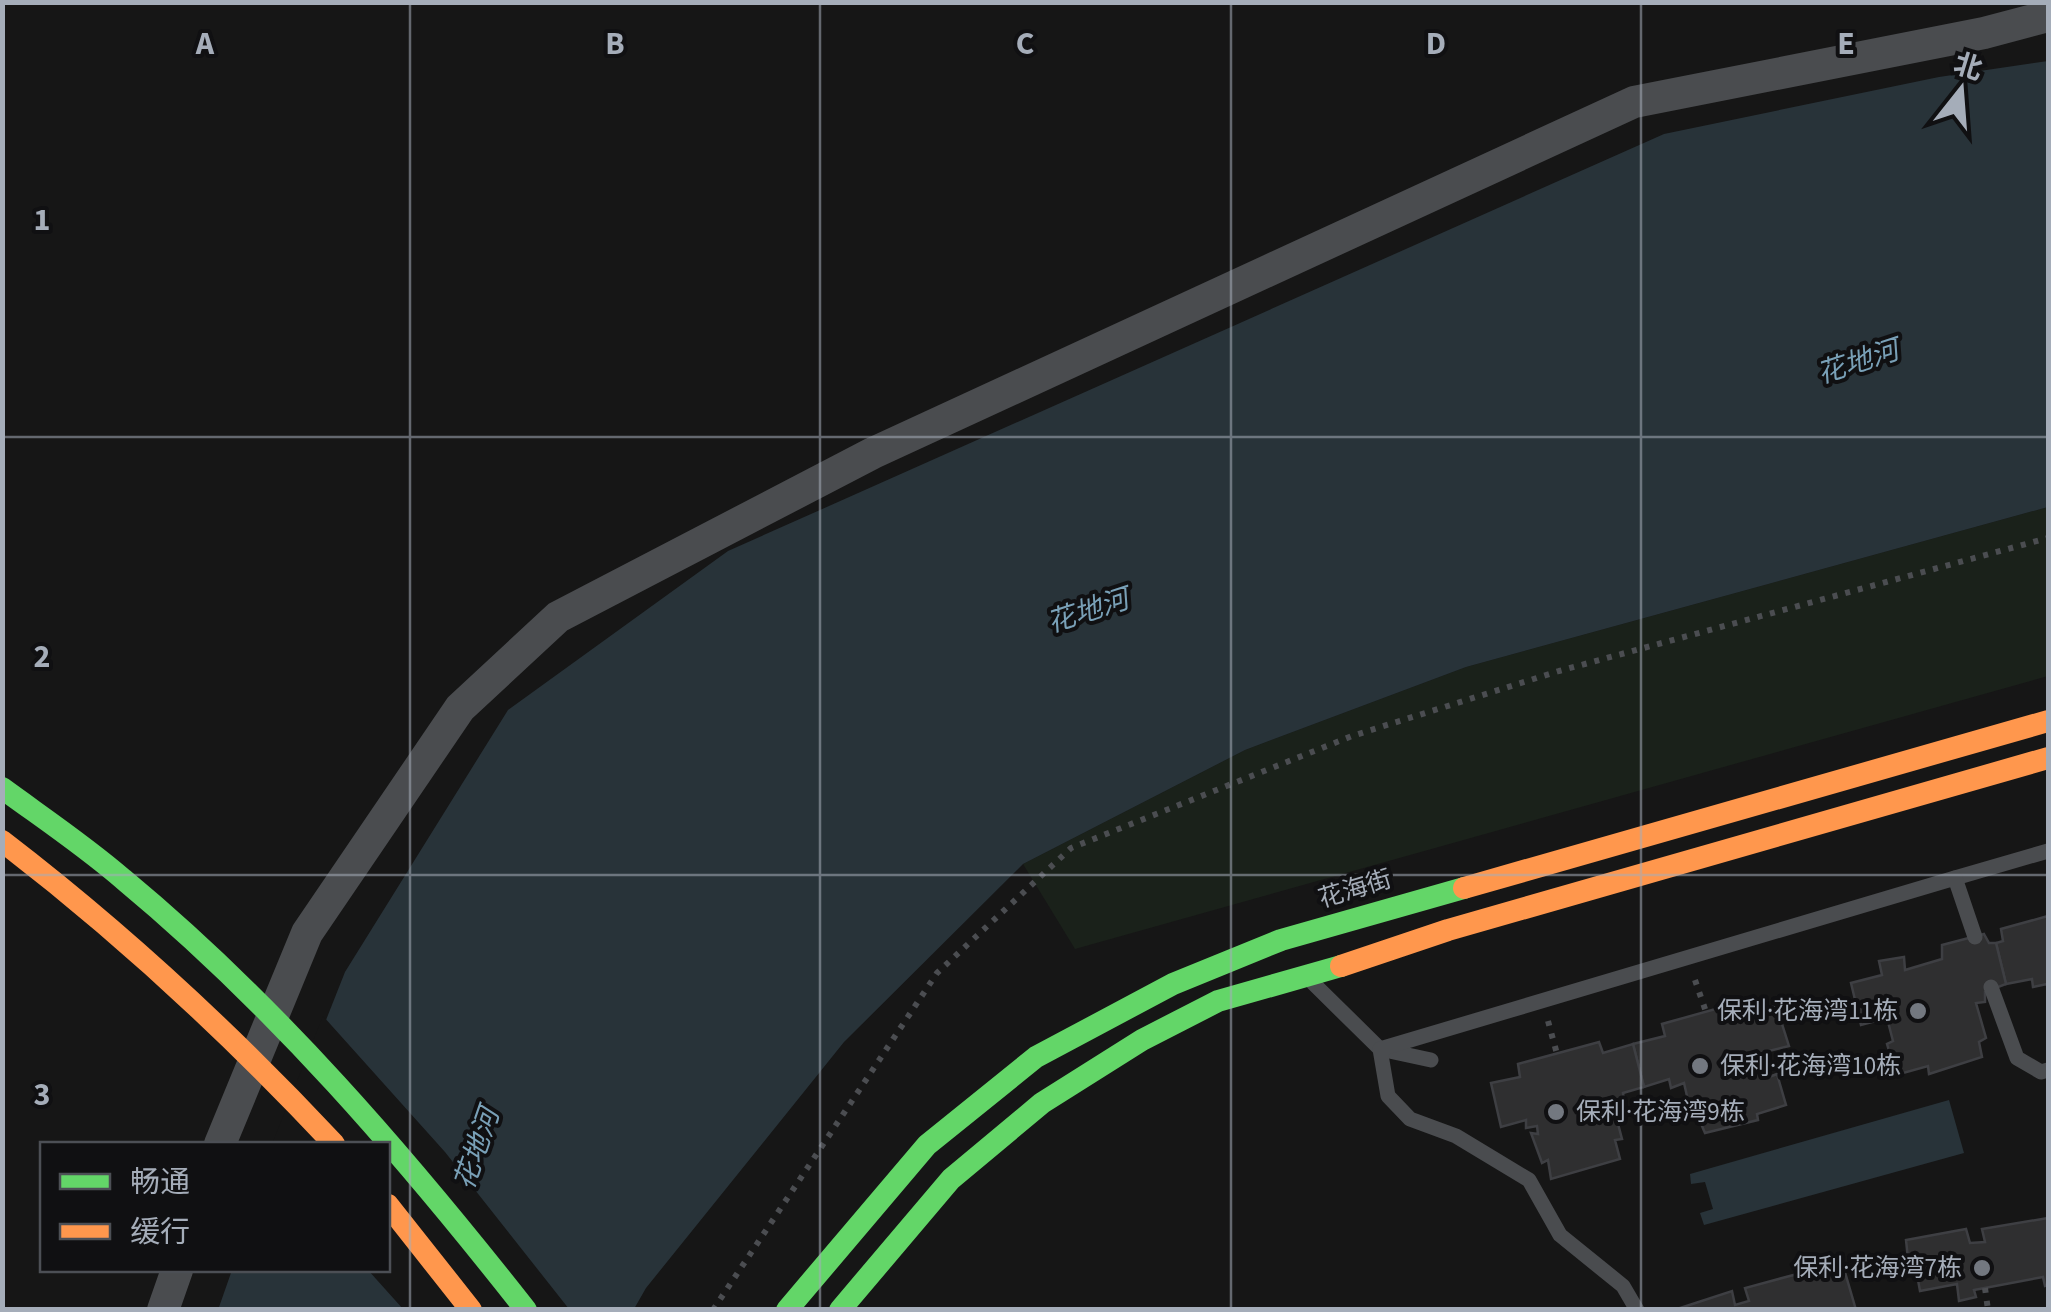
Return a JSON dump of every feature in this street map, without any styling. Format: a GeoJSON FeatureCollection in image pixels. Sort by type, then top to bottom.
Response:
{"type":"FeatureCollection","features":[{"type":"Feature","properties":{"kind":"street"},"geometry":{"type":"LineString","coordinates":[[221,1142],[307,933],[460,708],[558,617],[873,453],[1634,102],[1984,33],[2048,16]]}},
{"type":"Feature","properties":{"kind":"street","name":"花海街"},"geometry":{"type":"LineString","coordinates":[[840,1310],[951,1179],[1042,1103],[1142,1040],[1295,959],[2048,721]]}},
{"type":"Feature","properties":{"kind":"street","name":"花海街"},"geometry":{"type":"LineString","coordinates":[[787,1310],[927,1145],[1036,1057],[1174,984],[1448,930],[2048,758]]}},
{"type":"Feature","properties":{"kind":"street"},"geometry":{"type":"LineString","coordinates":[[2,788],[124,880],[220,966],[389,1142]]}},
{"type":"Feature","properties":{"kind":"street"},"geometry":{"type":"LineString","coordinates":[[2,842],[104,922],[200,1007],[332,1142]]}},
{"type":"Feature","properties":{"kind":"street"},"geometry":{"type":"LineString","coordinates":[[390,1143],[526,1310]]}},
{"type":"Feature","properties":{"kind":"street"},"geometry":{"type":"LineString","coordinates":[[390,1207],[471,1310]]}},
{"type":"Feature","properties":{"kind":"street"},"geometry":{"type":"LineString","coordinates":[[163,1310],[176,1272]]}},
{"type":"Feature","properties":{"kind":"lane"},"geometry":{"type":"LineString","coordinates":[[1380,1049],[2048,851]]}},
{"type":"Feature","properties":{"kind":"lane"},"geometry":{"type":"LineString","coordinates":[[1955,878],[1975,937]]}},
{"type":"Feature","properties":{"kind":"lane"},"geometry":{"type":"LineString","coordinates":[[1295,959],[1380,1049],[1388,1096],[1410,1118],[1456,1136],[1528,1180],[1560,1235],[1623,1286],[1637,1310]]}},
{"type":"Feature","properties":{"kind":"lane"},"geometry":{"type":"LineString","coordinates":[[1991,987],[2017,1058],[2041,1072],[2048,1070]]}},
{"type":"Feature","properties":{"kind":"lane"},"geometry":{"type":"LineString","coordinates":[[1380,1049],[1431,1060]]}},
{"type":"Feature","properties":{"kind":"path"},"geometry":{"type":"LineString","coordinates":[[713,1310],[937,974],[1071,848],[1371,730],[1560,671],[2048,538]]}},
{"type":"Feature","properties":{"kind":"path"},"geometry":{"type":"LineString","coordinates":[[1986,1288],[1988,1310]]}},
{"type":"Feature","properties":{"kind":"shaded area"},"geometry":{"type":"Polygon","coordinates":[[[2048,507],[2048,676],[1075,949],[1023,864],[1245,750],[1466,667],[2048,507]]]}},
{"type":"Feature","properties":{"kind":"water","name":"花地河"},"geometry":{"type":"Polygon","coordinates":[[[2048,61],[2048,507],[1466,667],[1245,750],[1023,864],[844,1042],[646,1288],[634,1309],[218,1310],[231,1272],[390,1272],[390,1142],[278,1142],[345,972],[508,710],[728,551],[1664,134],[1939,77],[2048,61]]]}},
{"type":"Feature","properties":{"kind":"water"},"geometry":{"type":"Polygon","coordinates":[[[1949,1100],[1964,1153],[1704,1225],[1700,1213],[1713,1209],[1705,1182],[1691,1184],[1690,1174],[1949,1100]]]}},
{"type":"Feature","properties":{"kind":"pier"},"geometry":{"type":"Polygon","coordinates":[[[323,1016],[445,1152],[569,1309],[403,1309],[370,1272],[390,1272],[390,1142],[273,1142],[323,1016]]]}},
{"type":"Feature","properties":{"kind":"building"},"geometry":{"type":"Polygon","coordinates":[[[2048,916],[2048,991],[2047,984],[2033,987],[2032,979],[2006,984],[1996,943],[2003,941],[2001,929],[2048,916]]]}},
{"type":"Feature","properties":{"kind":"building","name":"保利·花海湾11栋"},"geometry":{"type":"Polygon","coordinates":[[[1984,934],[1989,943],[1996,943],[2006,984],[1985,992],[1985,1002],[1976,1003],[1986,1038],[1979,1042],[1982,1057],[1929,1074],[1928,1066],[1896,1075],[1887,1044],[1893,1041],[1887,1018],[1861,1025],[1851,983],[1882,975],[1879,961],[1904,957],[1905,970],[1942,959],[1942,945],[1984,934]]]}},
{"type":"Feature","properties":{"kind":"building","name":"保利·花海湾10栋"},"geometry":{"type":"Polygon","coordinates":[[[1744,1001],[1747,1013],[1776,1005],[1789,1046],[1765,1052],[1768,1061],[1761,1063],[1762,1071],[1767,1068],[1769,1077],[1777,1074],[1786,1105],[1757,1114],[1758,1120],[1705,1133],[1699,1119],[1692,1118],[1684,1083],[1671,1088],[1669,1079],[1644,1087],[1633,1044],[1665,1036],[1662,1024],[1744,1001]]]}},
{"type":"Feature","properties":{"kind":"building","name":"保利·花海湾9栋"},"geometry":{"type":"Polygon","coordinates":[[[1599,1042],[1603,1053],[1633,1044],[1644,1087],[1623,1093],[1624,1101],[1613,1105],[1622,1139],[1615,1140],[1620,1159],[1551,1179],[1548,1160],[1542,1163],[1531,1133],[1538,1134],[1537,1126],[1526,1128],[1526,1120],[1501,1127],[1491,1083],[1520,1077],[1518,1064],[1599,1042]]]}},
{"type":"Feature","properties":{"kind":"building","name":"保利·花海湾7栋"},"geometry":{"type":"Polygon","coordinates":[[[2048,1218],[2048,1285],[2045,1286],[2043,1277],[1974,1290],[1976,1297],[1959,1301],[1957,1284],[1920,1291],[1914,1258],[1908,1259],[1906,1240],[1966,1229],[1970,1243],[1985,1242],[1982,1229],[2048,1218]]]}},
{"type":"Feature","properties":{"kind":"building"},"geometry":{"type":"Polygon","coordinates":[[[1842,1262],[1856,1310],[1674,1310],[1732,1291],[1735,1305],[1749,1301],[1745,1288],[1842,1262]]]}},
{"type":"Feature","properties":{"kind":"traffic: fast"},"geometry":{"type":"LineString","coordinates":[[2,788],[109,867],[179,927],[285,1030],[388,1142]]}},
{"type":"Feature","properties":{"kind":"traffic: fast"},"geometry":{"type":"LineString","coordinates":[[787,1310],[927,1145],[1036,1057],[1173,984],[1281,940],[1464,888]]}},
{"type":"Feature","properties":{"kind":"traffic: fast"},"geometry":{"type":"LineString","coordinates":[[840,1310],[951,1179],[1042,1103],[1142,1040],[1218,1001],[1341,966]]}},
{"type":"Feature","properties":{"kind":"traffic: fast"},"geometry":{"type":"LineString","coordinates":[[390,1145],[526,1310]]}},
{"type":"Feature","properties":{"kind":"traffic: slow"},"geometry":{"type":"LineString","coordinates":[[1464,888],[2048,721]]}},
{"type":"Feature","properties":{"kind":"traffic: slow"},"geometry":{"type":"LineString","coordinates":[[1341,966],[1448,930],[2048,758]]}},
{"type":"Feature","properties":{"kind":"traffic: slow"},"geometry":{"type":"LineString","coordinates":[[2,841],[174,986],[332,1142]]}},
{"type":"Feature","properties":{"kind":"traffic: slow"},"geometry":{"type":"LineString","coordinates":[[390,1208],[471,1310]]}},
{"type":"Feature","properties":{"kind":"place","name":"保利·花海湾11栋"},"geometry":{"type":"Point","coordinates":[1918,1011]}},
{"type":"Feature","properties":{"kind":"place","name":"保利·花海湾10栋"},"geometry":{"type":"Point","coordinates":[1700,1066]}},
{"type":"Feature","properties":{"kind":"place","name":"保利·花海湾9栋"},"geometry":{"type":"Point","coordinates":[1556,1112]}},
{"type":"Feature","properties":{"kind":"place","name":"保利·花海湾7栋"},"geometry":{"type":"Point","coordinates":[1982,1268]}}]}
